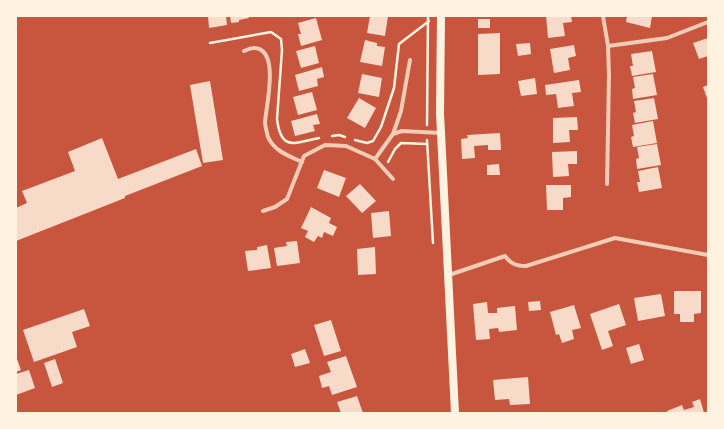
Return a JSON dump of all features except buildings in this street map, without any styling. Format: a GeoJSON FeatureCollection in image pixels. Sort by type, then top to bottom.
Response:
{"type":"FeatureCollection","features":[{"type":"Feature","properties":{"kind":"main road"},"geometry":{"type":"LineString","coordinates":[[441,16],[441,133],[455,413]]}},
{"type":"Feature","properties":{"kind":"street"},"geometry":{"type":"LineString","coordinates":[[602,16],[608,46],[609,98],[607,184]]}},
{"type":"Feature","properties":{"kind":"street"},"geometry":{"type":"LineString","coordinates":[[608,46],[667,38],[708,22]]}},
{"type":"Feature","properties":{"kind":"street"},"geometry":{"type":"LineString","coordinates":[[244,51],[253,48],[260,50],[269,59],[270,72],[265,124],[269,138],[281,152],[302,162]]}},
{"type":"Feature","properties":{"kind":"street"},"geometry":{"type":"LineString","coordinates":[[374,159],[393,134],[401,111],[410,60]]}},
{"type":"Feature","properties":{"kind":"street"},"geometry":{"type":"LineString","coordinates":[[393,134],[402,131],[441,133]]}},
{"type":"Feature","properties":{"kind":"street"},"geometry":{"type":"LineString","coordinates":[[263,211],[275,207],[287,199],[304,156],[325,145],[346,146],[374,159],[392,179]]}},
{"type":"Feature","properties":{"kind":"street"},"geometry":{"type":"LineString","coordinates":[[449,274],[505,256],[509,262],[517,266],[526,266],[615,238],[708,255]]}},
{"type":"Feature","properties":{"kind":"path"},"geometry":{"type":"LineString","coordinates":[[331,136],[339,135],[367,143],[373,141],[381,127],[394,88],[399,44],[429,22]]}},
{"type":"Feature","properties":{"kind":"path"},"geometry":{"type":"LineString","coordinates":[[210,43],[272,32],[281,39],[282,50],[277,119],[278,129],[281,136],[289,142],[298,143],[324,138]]}},
{"type":"Feature","properties":{"kind":"path"},"geometry":{"type":"LineString","coordinates":[[385,170],[395,149],[401,143],[427,144]]}}]}
